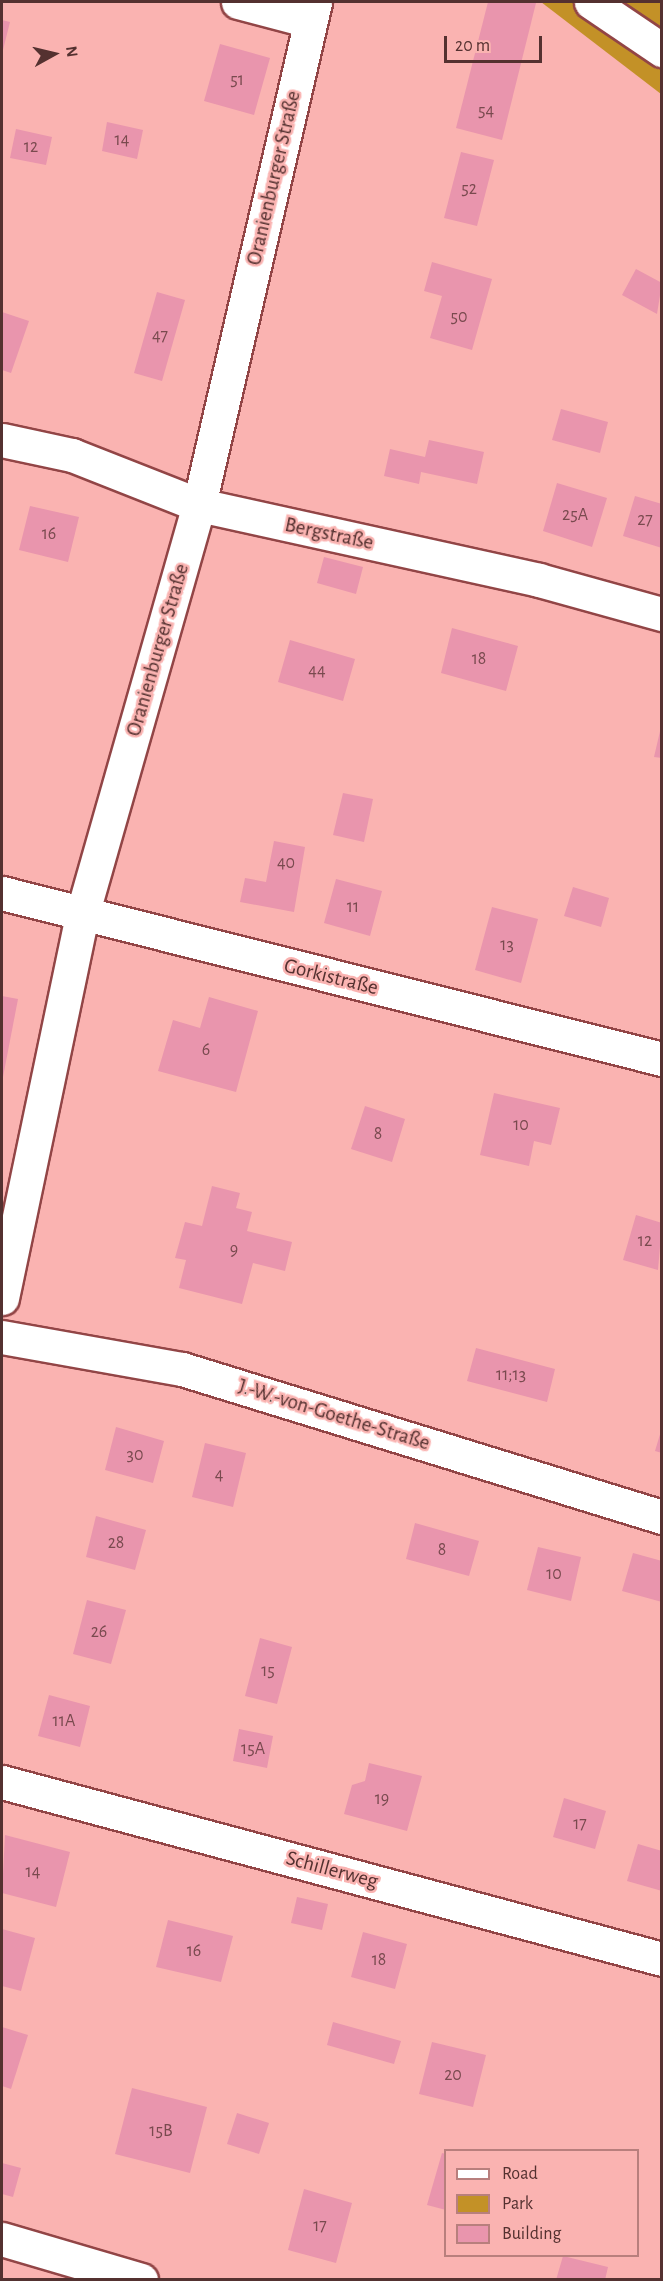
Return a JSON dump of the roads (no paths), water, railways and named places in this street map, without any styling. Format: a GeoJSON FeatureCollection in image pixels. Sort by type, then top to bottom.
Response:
{"type":"FeatureCollection","features":[{"type":"Feature","properties":{"kind":"street"},"geometry":{"type":"LineString","coordinates":[[238,2],[313,11]]}},
{"type":"Feature","properties":{"kind":"street"},"geometry":{"type":"LineString","coordinates":[[591,2],[662,50]]}},
{"type":"Feature","properties":{"kind":"street","name":"Oranienburger Straße"},"geometry":{"type":"LineString","coordinates":[[2,1298],[82,915],[199,505],[313,11]]}},
{"type":"Feature","properties":{"kind":"street","name":"Bergstraße"},"geometry":{"type":"LineString","coordinates":[[2,441],[72,455],[199,505],[539,580],[662,614]]}},
{"type":"Feature","properties":{"kind":"street","name":"Gorkistraße"},"geometry":{"type":"LineString","coordinates":[[2,893],[82,915],[662,1059]]}},
{"type":"Feature","properties":{"kind":"street","name":"J.-W.-von-Goethe-Straße"},"geometry":{"type":"LineString","coordinates":[[2,1337],[182,1369],[662,1517]]}},
{"type":"Feature","properties":{"kind":"street","name":"Schillerweg"},"geometry":{"type":"LineString","coordinates":[[2,1782],[662,1959]]}},
{"type":"Feature","properties":{"kind":"street"},"geometry":{"type":"LineString","coordinates":[[2,2239],[141,2280]]}}]}
